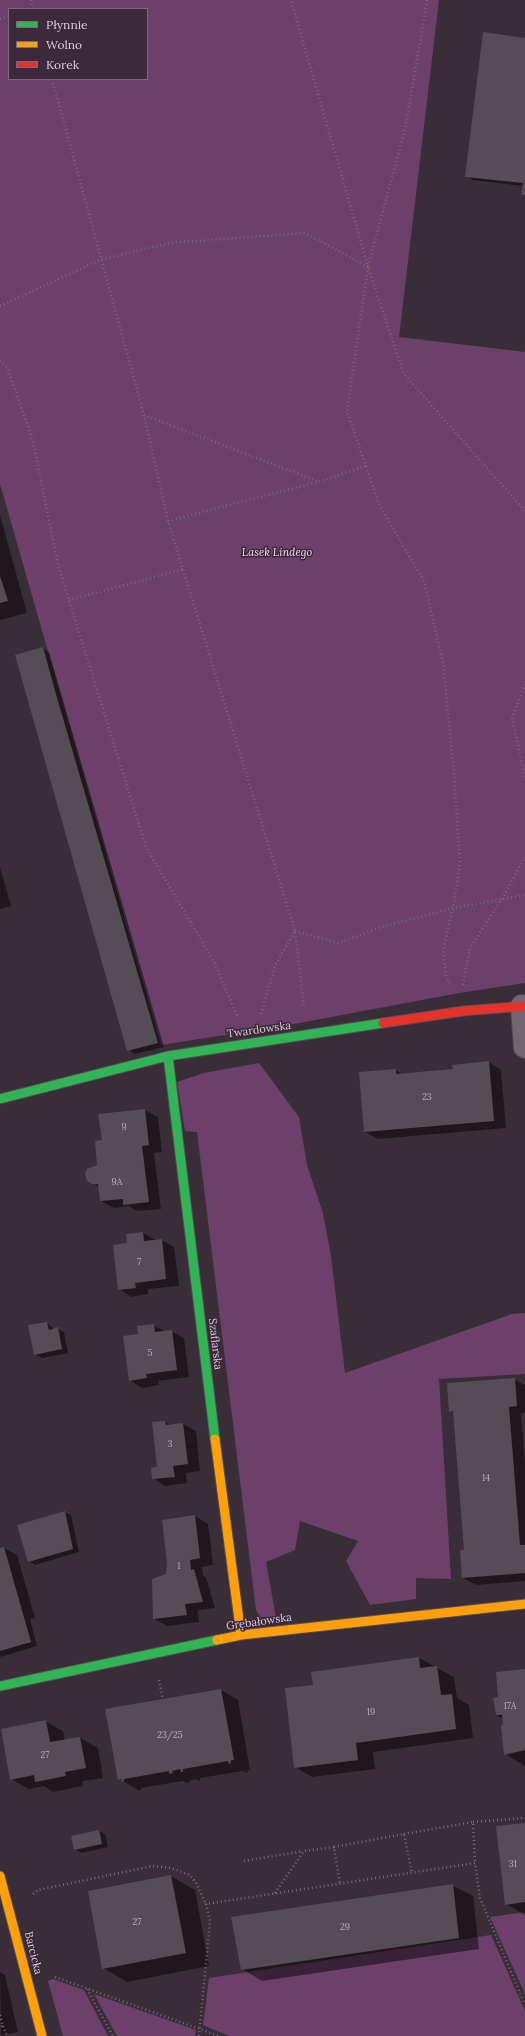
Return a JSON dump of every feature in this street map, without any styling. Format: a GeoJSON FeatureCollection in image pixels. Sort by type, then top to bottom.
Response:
{"type":"FeatureCollection","features":[{"type":"Feature","properties":{"kind":"street"},"geometry":{"type":"LineString","coordinates":[[523,1006],[525,1047]]}},
{"type":"Feature","properties":{"kind":"street","name":"Twardowska"},"geometry":{"type":"LineString","coordinates":[[0,1099],[168,1056],[463,1011],[523,1006]]}},
{"type":"Feature","properties":{"kind":"street","name":"Szaflarska"},"geometry":{"type":"LineString","coordinates":[[168,1056],[201,1330],[242,1636]]}},
{"type":"Feature","properties":{"kind":"street","name":"Grębałowska"},"geometry":{"type":"LineString","coordinates":[[0,1686],[242,1636],[525,1604]]}},
{"type":"Feature","properties":{"kind":"street","name":"Barcicka"},"geometry":{"type":"LineString","coordinates":[[0,1876],[42,2036]]}},
{"type":"Feature","properties":{"kind":"path"},"geometry":{"type":"LineString","coordinates":[[290,0],[368,267],[404,374],[525,512]]}},
{"type":"Feature","properties":{"kind":"path"},"geometry":{"type":"LineString","coordinates":[[427,0],[406,125],[368,267],[347,411],[379,504],[424,580],[443,663],[454,773],[460,863],[453,908],[443,950],[446,976],[453,990]]}},
{"type":"Feature","properties":{"kind":"path"},"geometry":{"type":"LineString","coordinates":[[52,80],[100,260],[144,414],[168,521],[295,931],[304,1006]]}},
{"type":"Feature","properties":{"kind":"path"},"geometry":{"type":"LineString","coordinates":[[0,306],[100,260],[169,243],[305,233],[368,267]]}},
{"type":"Feature","properties":{"kind":"path"},"geometry":{"type":"LineString","coordinates":[[0,361],[7,367],[33,441],[58,565],[146,847],[214,962],[239,1019]]}},
{"type":"Feature","properties":{"kind":"path"},"geometry":{"type":"LineString","coordinates":[[144,414],[318,482]]}},
{"type":"Feature","properties":{"kind":"path"},"geometry":{"type":"LineString","coordinates":[[168,521],[318,482],[366,466]]}},
{"type":"Feature","properties":{"kind":"path"},"geometry":{"type":"LineString","coordinates":[[69,600],[184,569]]}},
{"type":"Feature","properties":{"kind":"path"},"geometry":{"type":"LineString","coordinates":[[525,684],[512,718],[525,777]]}},
{"type":"Feature","properties":{"kind":"path"},"geometry":{"type":"LineString","coordinates":[[462,989],[470,948],[502,899],[525,857]]}},
{"type":"Feature","properties":{"kind":"path"},"geometry":{"type":"LineString","coordinates":[[295,931],[338,943],[385,926],[453,908],[525,895]]}},
{"type":"Feature","properties":{"kind":"path"},"geometry":{"type":"LineString","coordinates":[[260,1018],[275,966],[295,931]]}},
{"type":"Feature","properties":{"kind":"path"},"geometry":{"type":"LineString","coordinates":[[244,1861],[334,1847],[473,1822],[525,1818]]}},
{"type":"Feature","properties":{"kind":"path"},"geometry":{"type":"LineString","coordinates":[[473,1822],[475,1864],[480,1898],[525,2005]]}},
{"type":"Feature","properties":{"kind":"path"},"geometry":{"type":"LineString","coordinates":[[404,1834],[412,1873]]}},
{"type":"Feature","properties":{"kind":"path"},"geometry":{"type":"LineString","coordinates":[[334,1847],[340,1884]]}},
{"type":"Feature","properties":{"kind":"path"},"geometry":{"type":"LineString","coordinates":[[274,1894],[304,1851]]}},
{"type":"Feature","properties":{"kind":"path"},"geometry":{"type":"LineString","coordinates":[[206,1904],[475,1864]]}},
{"type":"Feature","properties":{"kind":"path"},"geometry":{"type":"LineString","coordinates":[[28,1898],[38,1890],[153,1866],[171,1868],[190,1875],[196,1883],[206,1904],[210,1921],[199,2036]]}},
{"type":"Feature","properties":{"kind":"path"},"geometry":{"type":"LineString","coordinates":[[50,1975],[219,2036]]}},
{"type":"Feature","properties":{"kind":"path"},"geometry":{"type":"LineString","coordinates":[[87,1988],[113,2036]]}},
{"type":"Feature","properties":{"kind":"path"},"geometry":{"type":"LineString","coordinates":[[0,2015],[2,2027],[7,2036]]}},
{"type":"Feature","properties":{"kind":"green space","name":"Lasek Lindego"},"geometry":{"type":"Polygon","coordinates":[[[0,0],[439,0],[399,337],[525,352],[525,983],[459,993],[294,1024],[161,1045],[0,484],[0,0]]]}},
{"type":"Feature","properties":{"kind":"green space"},"geometry":{"type":"Polygon","coordinates":[[[259,1063],[299,1117],[307,1165],[323,1213],[331,1256],[345,1373],[512,1314],[525,1313],[525,1374],[439,1379],[451,1579],[416,1578],[416,1599],[370,1605],[346,1561],[358,1541],[300,1521],[295,1550],[266,1562],[276,1618],[260,1617],[256,1610],[197,1132],[185,1131],[177,1082],[204,1073],[259,1063]]]}},
{"type":"Feature","properties":{"kind":"green space"},"geometry":{"type":"Polygon","coordinates":[[[525,1912],[525,1994],[490,1917],[525,1912]]]}},
{"type":"Feature","properties":{"kind":"green space"},"geometry":{"type":"Polygon","coordinates":[[[491,1935],[525,2011],[525,2036],[229,2036],[203,2025],[209,1978],[491,1935]]]}},
{"type":"Feature","properties":{"kind":"green space"},"geometry":{"type":"Polygon","coordinates":[[[53,1979],[84,1990],[108,2036],[63,2036],[48,1981],[53,1979]]]}},
{"type":"Feature","properties":{"kind":"green space"},"geometry":{"type":"Polygon","coordinates":[[[94,1994],[196,2030],[195,2036],[117,2036],[94,1994]]]}},
{"type":"Feature","properties":{"kind":"building"},"geometry":{"type":"Polygon","coordinates":[[[483,32],[525,38],[525,195],[521,195],[523,183],[465,177],[483,32]]]}},
{"type":"Feature","properties":{"kind":"building"},"geometry":{"type":"Polygon","coordinates":[[[0,576],[8,601],[0,603],[0,576]]]}},
{"type":"Feature","properties":{"kind":"building"},"geometry":{"type":"Polygon","coordinates":[[[43,647],[158,1043],[127,1051],[15,655],[43,647]]]}},
{"type":"Feature","properties":{"kind":"building"},"geometry":{"type":"Polygon","coordinates":[[[489,1061],[494,1121],[364,1132],[359,1072],[396,1069],[396,1074],[453,1069],[452,1065],[489,1061]]]}},
{"type":"Feature","properties":{"kind":"building"},"geometry":{"type":"Polygon","coordinates":[[[145,1109],[149,1145],[142,1146],[149,1202],[123,1205],[123,1199],[100,1201],[98,1184],[92,1184],[87,1181],[85,1173],[87,1169],[97,1165],[95,1141],[102,1140],[98,1114],[145,1109]]]}},
{"type":"Feature","properties":{"kind":"building"},"geometry":{"type":"Polygon","coordinates":[[[143,1232],[144,1241],[162,1239],[166,1279],[135,1283],[136,1288],[118,1290],[113,1245],[127,1243],[126,1234],[143,1232]]]}},
{"type":"Feature","properties":{"kind":"building"},"geometry":{"type":"Polygon","coordinates":[[[47,1322],[49,1330],[58,1327],[62,1349],[34,1355],[28,1325],[47,1322]]]}},
{"type":"Feature","properties":{"kind":"building"},"geometry":{"type":"Polygon","coordinates":[[[154,1324],[155,1332],[172,1330],[177,1370],[146,1374],[147,1378],[129,1381],[123,1336],[138,1334],[137,1326],[154,1324]]]}},
{"type":"Feature","properties":{"kind":"building"},"geometry":{"type":"Polygon","coordinates":[[[515,1378],[517,1406],[509,1407],[520,1545],[525,1545],[525,1573],[462,1578],[460,1550],[464,1550],[453,1411],[449,1412],[447,1383],[515,1378]]]}},
{"type":"Feature","properties":{"kind":"building"},"geometry":{"type":"Polygon","coordinates":[[[165,1421],[166,1425],[183,1423],[188,1464],[173,1466],[175,1477],[152,1479],[151,1468],[157,1467],[152,1422],[165,1421]]]}},
{"type":"Feature","properties":{"kind":"building"},"geometry":{"type":"Polygon","coordinates":[[[65,1511],[73,1549],[28,1562],[17,1525],[65,1511]]]}},
{"type":"Feature","properties":{"kind":"building"},"geometry":{"type":"Polygon","coordinates":[[[195,1515],[200,1558],[190,1560],[191,1570],[194,1569],[203,1602],[185,1604],[187,1615],[153,1619],[152,1579],[166,1574],[167,1563],[162,1520],[195,1515]]]}},
{"type":"Feature","properties":{"kind":"building"},"geometry":{"type":"Polygon","coordinates":[[[4,1547],[31,1642],[0,1651],[0,1548],[4,1547]]]}},
{"type":"Feature","properties":{"kind":"building"},"geometry":{"type":"Polygon","coordinates":[[[419,1657],[420,1668],[437,1666],[441,1695],[452,1694],[456,1729],[356,1743],[358,1760],[294,1768],[285,1688],[313,1685],[311,1672],[419,1657]]]}},
{"type":"Feature","properties":{"kind":"building"},"geometry":{"type":"Polygon","coordinates":[[[525,1669],[525,1750],[504,1755],[501,1726],[503,1725],[502,1715],[496,1715],[493,1698],[498,1697],[496,1672],[525,1669]]]}},
{"type":"Feature","properties":{"kind":"building"},"geometry":{"type":"Polygon","coordinates":[[[221,1689],[234,1760],[231,1760],[231,1763],[229,1764],[228,1761],[183,1769],[183,1772],[181,1772],[180,1769],[172,1771],[173,1773],[169,1774],[169,1771],[124,1779],[122,1782],[121,1779],[118,1780],[105,1709],[221,1689]]]}},
{"type":"Feature","properties":{"kind":"building"},"geometry":{"type":"Polygon","coordinates":[[[46,1720],[50,1742],[80,1737],[86,1768],[65,1772],[66,1776],[35,1782],[34,1775],[10,1780],[1,1729],[46,1720]]]}},
{"type":"Feature","properties":{"kind":"building"},"geometry":{"type":"Polygon","coordinates":[[[525,1823],[525,1902],[505,1905],[496,1826],[525,1823]]]}},
{"type":"Feature","properties":{"kind":"building"},"geometry":{"type":"Polygon","coordinates":[[[99,1830],[102,1844],[74,1850],[71,1836],[99,1830]]]}},
{"type":"Feature","properties":{"kind":"building"},"geometry":{"type":"Polygon","coordinates":[[[171,1875],[186,1953],[102,1969],[88,1891],[171,1875]]]}},
{"type":"Feature","properties":{"kind":"building"},"geometry":{"type":"Polygon","coordinates":[[[453,1884],[459,1938],[241,1970],[231,1917],[453,1884]]]}},
{"type":"Feature","properties":{"kind":"traffic: fast"},"geometry":{"type":"LineString","coordinates":[[0,1099],[168,1056],[383,1023]]}},
{"type":"Feature","properties":{"kind":"traffic: fast"},"geometry":{"type":"LineString","coordinates":[[168,1056],[215,1439]]}},
{"type":"Feature","properties":{"kind":"traffic: fast"},"geometry":{"type":"LineString","coordinates":[[0,1686],[217,1640]]}},
{"type":"Feature","properties":{"kind":"traffic: slow"},"geometry":{"type":"LineString","coordinates":[[215,1439],[241,1635]]}},
{"type":"Feature","properties":{"kind":"traffic: slow"},"geometry":{"type":"LineString","coordinates":[[217,1640],[241,1635],[525,1604]]}},
{"type":"Feature","properties":{"kind":"traffic: slow"},"geometry":{"type":"LineString","coordinates":[[0,1876],[42,2036]]}},
{"type":"Feature","properties":{"kind":"traffic: jam"},"geometry":{"type":"LineString","coordinates":[[383,1023],[463,1011],[525,1006]]}}]}
